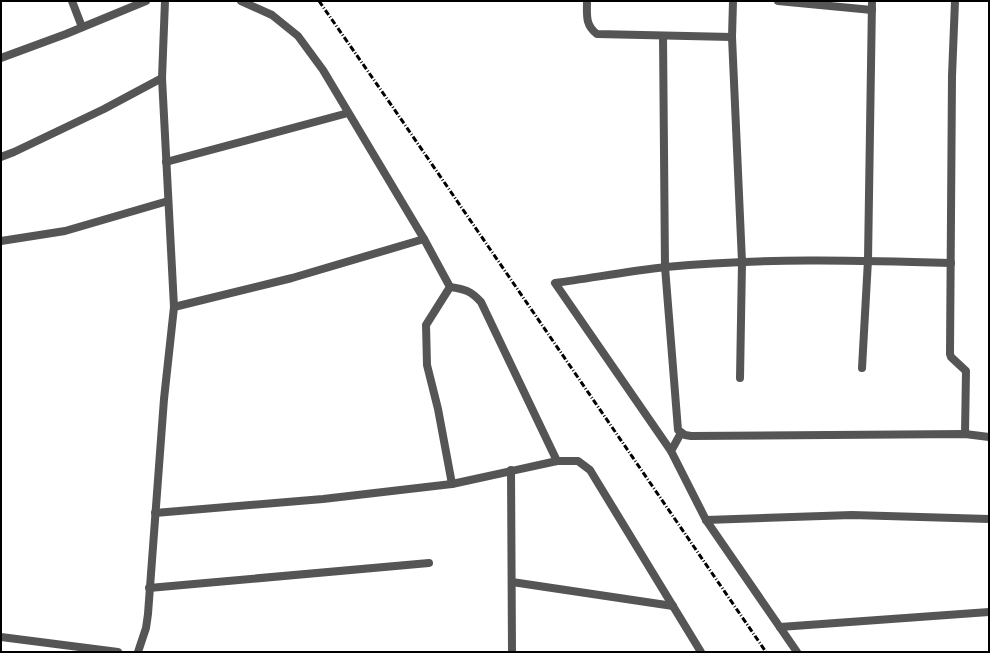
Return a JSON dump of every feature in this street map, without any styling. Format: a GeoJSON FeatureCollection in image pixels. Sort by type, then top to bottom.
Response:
{"type":"FeatureCollection","features":[{"type":"Feature","properties":{"kind":"street"},"geometry":{"type":"LineString","coordinates":[[72,1],[82,27]]}},
{"type":"Feature","properties":{"kind":"street"},"geometry":{"type":"LineString","coordinates":[[1,58],[146,1]]}},
{"type":"Feature","properties":{"kind":"street"},"geometry":{"type":"LineString","coordinates":[[138,652],[146,628],[164,399],[174,307],[162,78],[165,1]]}},
{"type":"Feature","properties":{"kind":"street"},"geometry":{"type":"LineString","coordinates":[[241,1],[272,15],[298,36],[323,70],[424,239],[450,287]]}},
{"type":"Feature","properties":{"kind":"street"},"geometry":{"type":"LineString","coordinates":[[587,1],[588,24],[590,29],[597,34],[732,37]]}},
{"type":"Feature","properties":{"kind":"street"},"geometry":{"type":"LineString","coordinates":[[732,1],[732,37],[742,262],[740,378]]}},
{"type":"Feature","properties":{"kind":"street"},"geometry":{"type":"LineString","coordinates":[[778,1],[872,5],[868,260],[862,368]]}},
{"type":"Feature","properties":{"kind":"street"},"geometry":{"type":"LineString","coordinates":[[955,1],[952,76],[950,354],[951,357],[966,370],[965,434]]}},
{"type":"Feature","properties":{"kind":"street"},"geometry":{"type":"LineString","coordinates":[[663,36],[665,267],[678,429],[685,435],[691,436],[965,434],[989,437]]}},
{"type":"Feature","properties":{"kind":"street"},"geometry":{"type":"LineString","coordinates":[[1,157],[104,109],[162,78]]}},
{"type":"Feature","properties":{"kind":"street"},"geometry":{"type":"LineString","coordinates":[[166,162],[348,113]]}},
{"type":"Feature","properties":{"kind":"street"},"geometry":{"type":"LineString","coordinates":[[1,241],[65,231],[168,201]]}},
{"type":"Feature","properties":{"kind":"street"},"geometry":{"type":"LineString","coordinates":[[174,307],[292,278],[424,239]]}},
{"type":"Feature","properties":{"kind":"street"},"geometry":{"type":"LineString","coordinates":[[797,652],[706,520],[671,451],[555,283],[665,267],[742,262],[868,260],[951,263]]}},
{"type":"Feature","properties":{"kind":"street"},"geometry":{"type":"LineString","coordinates":[[450,287],[462,288],[474,294],[481,302],[557,461]]}},
{"type":"Feature","properties":{"kind":"street"},"geometry":{"type":"LineString","coordinates":[[450,287],[426,325],[427,365],[438,409],[452,484]]}},
{"type":"Feature","properties":{"kind":"street"},"geometry":{"type":"LineString","coordinates":[[671,451],[681,432]]}},
{"type":"Feature","properties":{"kind":"street"},"geometry":{"type":"LineString","coordinates":[[155,513],[324,499],[452,484],[557,461],[578,461],[590,470],[701,652]]}},
{"type":"Feature","properties":{"kind":"street"},"geometry":{"type":"LineString","coordinates":[[511,470],[512,652]]}},
{"type":"Feature","properties":{"kind":"street"},"geometry":{"type":"LineString","coordinates":[[706,520],[852,515],[989,519]]}},
{"type":"Feature","properties":{"kind":"street"},"geometry":{"type":"LineString","coordinates":[[149,588],[429,563]]}},
{"type":"Feature","properties":{"kind":"street"},"geometry":{"type":"LineString","coordinates":[[512,582],[673,606]]}},
{"type":"Feature","properties":{"kind":"street"},"geometry":{"type":"LineString","coordinates":[[780,627],[989,612]]}},
{"type":"Feature","properties":{"kind":"street"},"geometry":{"type":"LineString","coordinates":[[1,637],[118,652]]}},
{"type":"Feature","properties":{"kind":"railway"},"geometry":{"type":"LineString","coordinates":[[319,1],[766,652]]}}]}
